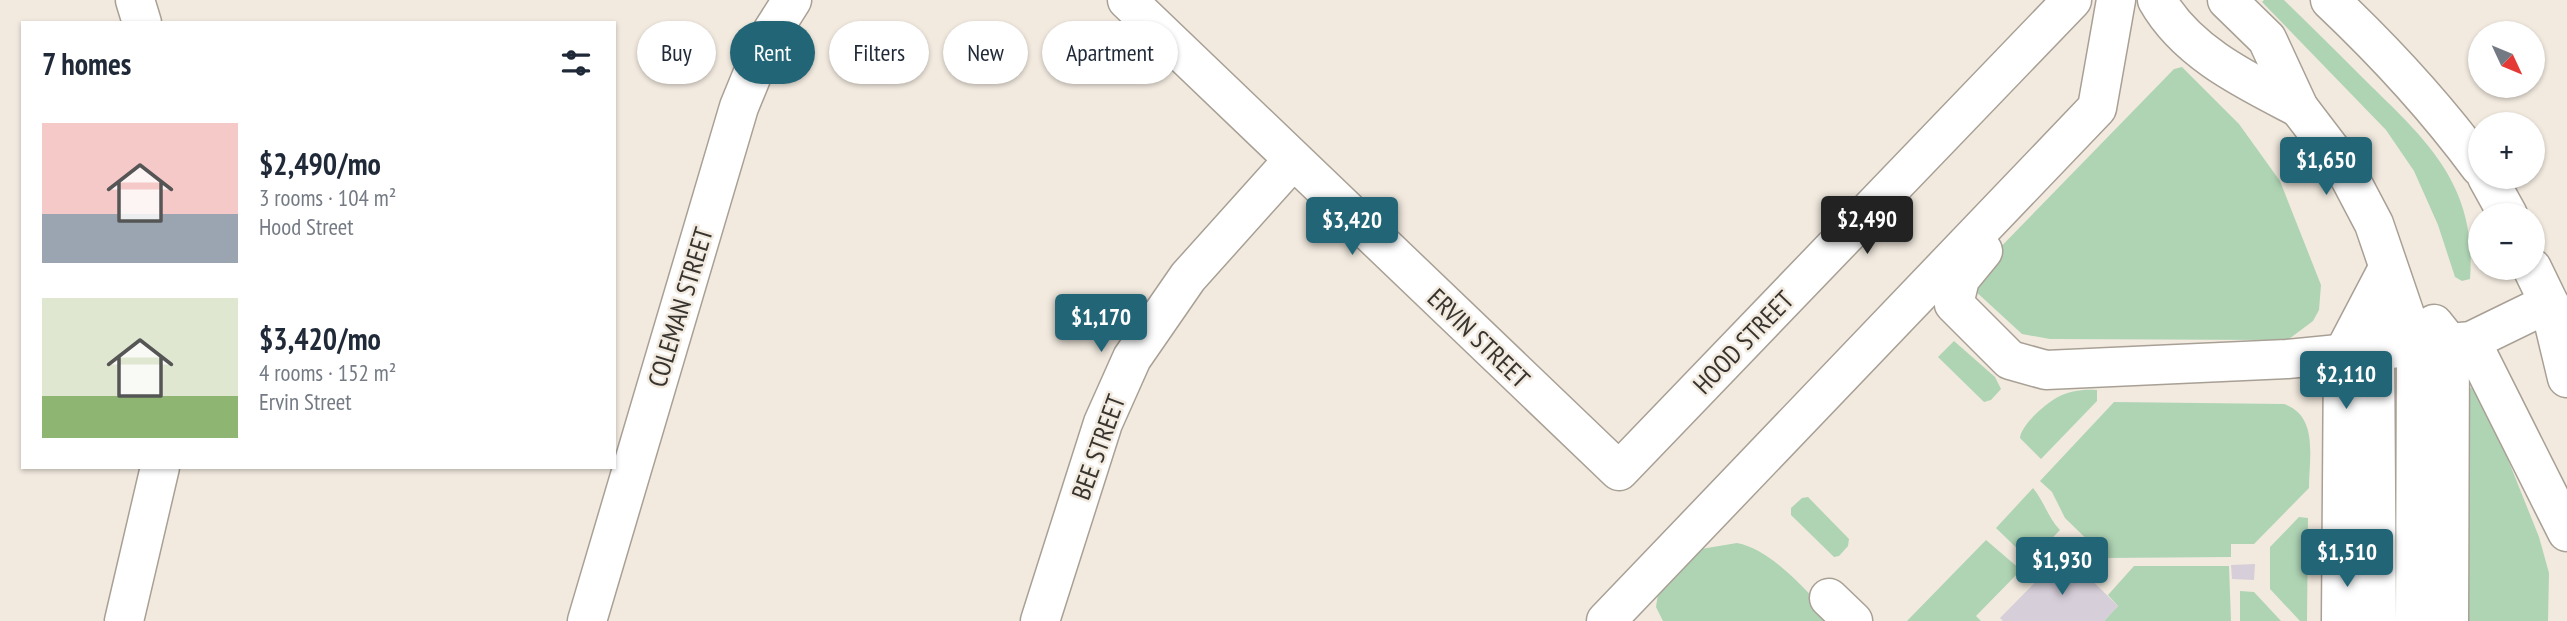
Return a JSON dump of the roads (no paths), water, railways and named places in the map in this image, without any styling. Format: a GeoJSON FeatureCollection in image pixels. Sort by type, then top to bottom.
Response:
{"type":"FeatureCollection","features":[{"type":"Feature","properties":{"kind":"street"},"geometry":{"type":"LineString","coordinates":[[135,0],[141,21]]}},
{"type":"Feature","properties":{"kind":"street","name":"COLEMAN STREET"},"geometry":{"type":"LineString","coordinates":[[587,621],[739,107],[766,41],[792,0]]}},
{"type":"Feature","properties":{"kind":"street","name":"ERVIN STREET"},"geometry":{"type":"LineString","coordinates":[[1127,0],[1619,471]]}},
{"type":"Feature","properties":{"kind":"street","name":"HOOD STREET"},"geometry":{"type":"LineString","coordinates":[[1619,471],[2072,0]]}},
{"type":"Feature","properties":{"kind":"street"},"geometry":{"type":"LineString","coordinates":[[1606,621],[2097,108],[2116,0]]}},
{"type":"Feature","properties":{"kind":"street"},"geometry":{"type":"LineString","coordinates":[[2157,0],[2166,16],[2230,73],[2300,108]]}},
{"type":"Feature","properties":{"kind":"street"},"geometry":{"type":"LineString","coordinates":[[2227,0],[2267,39],[2300,108],[2344,167],[2374,224],[2388,270],[2446,344],[2567,531]]}},
{"type":"Feature","properties":{"kind":"street"},"geometry":{"type":"LineString","coordinates":[[2330,0],[2380,47],[2444,117],[2468,150]]}},
{"type":"Feature","properties":{"kind":"street","name":"BEE STREET"},"geometry":{"type":"LineString","coordinates":[[1040,621],[1103,423],[1132,358],[1188,278],[1293,160]]}},
{"type":"Feature","properties":{"kind":"street"},"geometry":{"type":"LineString","coordinates":[[1997,213],[1986,249],[1960,279],[1954,304],[2010,360],[2046,370],[2287,359],[2446,344],[2549,303]]}},
{"type":"Feature","properties":{"kind":"street"},"geometry":{"type":"LineString","coordinates":[[2341,621],[2359,352],[2388,270]]}},
{"type":"Feature","properties":{"kind":"street"},"geometry":{"type":"LineString","coordinates":[[2538,280],[2549,303],[2567,378]]}},
{"type":"Feature","properties":{"kind":"street"},"geometry":{"type":"LineString","coordinates":[[2415,621],[2446,344]]}},
{"type":"Feature","properties":{"kind":"street"},"geometry":{"type":"LineString","coordinates":[[2446,344],[2449,621]]}},
{"type":"Feature","properties":{"kind":"street"},"geometry":{"type":"LineString","coordinates":[[2359,352],[2376,621]]}},
{"type":"Feature","properties":{"kind":"street"},"geometry":{"type":"LineString","coordinates":[[124,621],[160,469]]}}]}
